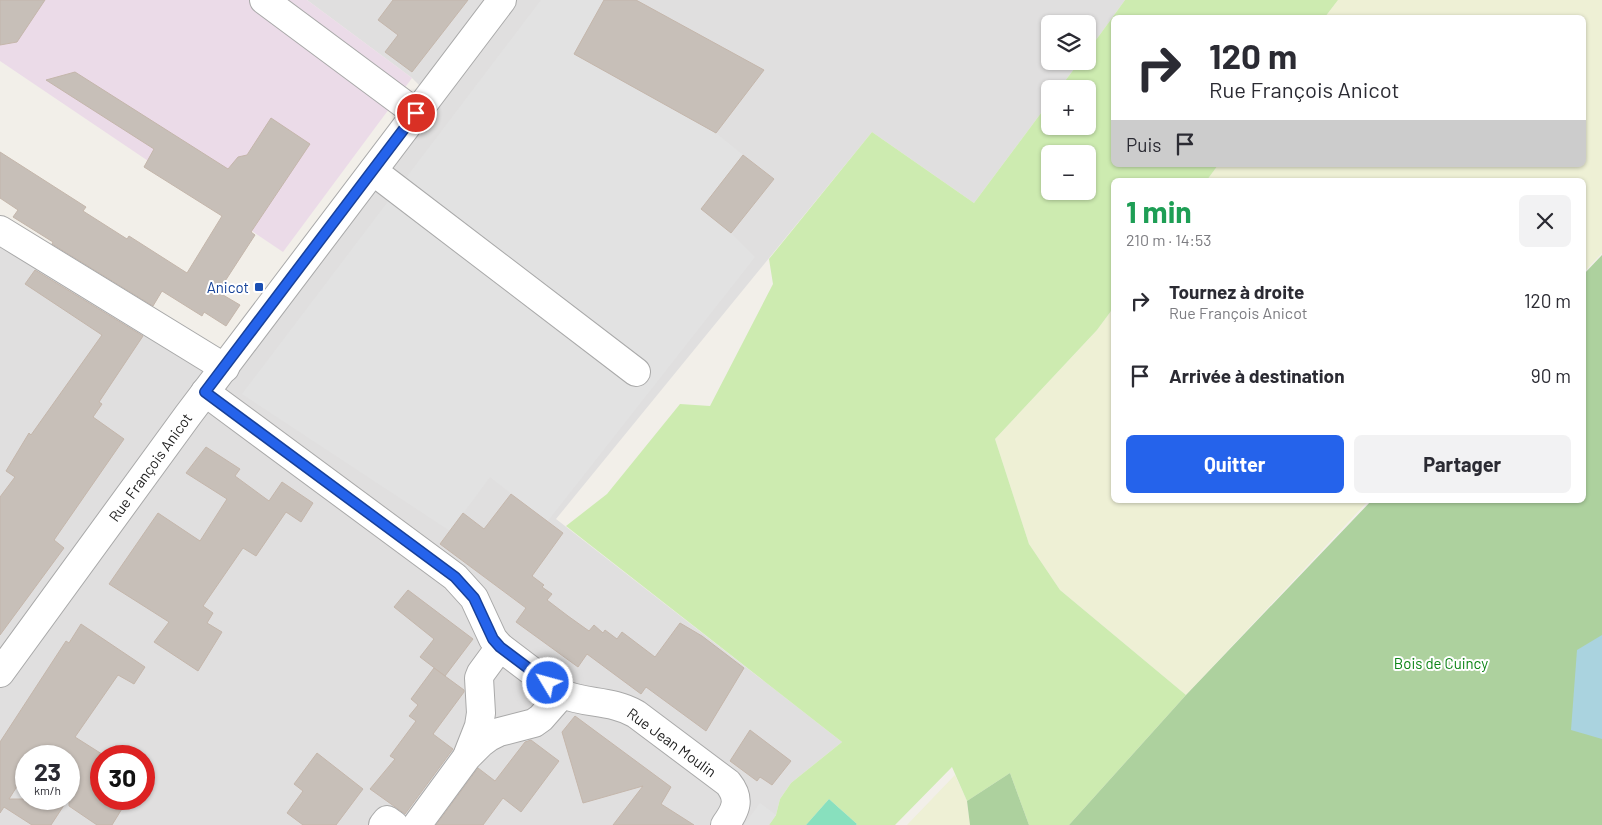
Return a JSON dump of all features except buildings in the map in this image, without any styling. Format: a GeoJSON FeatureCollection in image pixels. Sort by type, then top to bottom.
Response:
{"type":"FeatureCollection","features":[{"type":"Feature","properties":{"kind":"street"},"geometry":{"type":"LineString","coordinates":[[264,0],[416,113]]}},
{"type":"Feature","properties":{"kind":"street","name":"Rue François Anicot"},"geometry":{"type":"LineString","coordinates":[[0,673],[205,392],[502,0]]}},
{"type":"Feature","properties":{"kind":"street"},"geometry":{"type":"LineString","coordinates":[[373,171],[636,372]]}},
{"type":"Feature","properties":{"kind":"street"},"geometry":{"type":"LineString","coordinates":[[0,230],[224,368]]}},
{"type":"Feature","properties":{"kind":"street","name":"Rue Jean Moulin"},"geometry":{"type":"LineString","coordinates":[[205,392],[455,577],[474,598],[493,639],[500,647],[562,694],[625,707],[728,783],[736,797],[736,805],[733,814],[725,825]]}},
{"type":"Feature","properties":{"kind":"street"},"geometry":{"type":"LineString","coordinates":[[467,757],[479,726],[481,713],[479,678],[500,647]]}},
{"type":"Feature","properties":{"kind":"street"},"geometry":{"type":"LineString","coordinates":[[417,825],[467,757],[489,737],[541,718],[562,694]]}},
{"type":"Feature","properties":{"kind":"street"},"geometry":{"type":"LineString","coordinates":[[383,825],[387,820],[394,825]]}},
{"type":"Feature","properties":{"kind":"shaded area"},"geometry":{"type":"Polygon","coordinates":[[[0,0],[307,0],[412,78],[283,252],[0,61],[0,0]]]}},
{"type":"Feature","properties":{"kind":"shaded area"},"geometry":{"type":"Polygon","coordinates":[[[307,0],[1125,0],[1114,15],[1111,15],[1111,19],[1096,40],[1096,15],[1041,15],[1041,70],[1073,70],[1066,80],[1041,80],[1041,113],[974,203],[872,132],[556,519],[842,742],[791,783],[780,799],[776,815],[769,825],[0,825],[0,219],[223,356],[420,86],[412,78],[307,0]]]}},
{"type":"Feature","properties":{"kind":"shaded area"},"geometry":{"type":"Polygon","coordinates":[[[541,0],[604,0],[575,54],[716,133],[743,155],[701,209],[731,233],[755,257],[547,522],[490,477],[450,531],[242,394],[541,0]]]}},
{"type":"Feature","properties":{"kind":"shaded area"},"geometry":{"type":"Polygon","coordinates":[[[760,803],[776,815],[769,825],[744,825],[760,803]]]}},
{"type":"Feature","properties":{"kind":"green space"},"geometry":{"type":"Polygon","coordinates":[[[1125,0],[1338,0],[1327,15],[1114,15],[1125,0]]]}},
{"type":"Feature","properties":{"kind":"green space"},"geometry":{"type":"Polygon","coordinates":[[[1338,0],[1602,0],[1602,253],[1586,270],[1586,178],[1208,178],[1217,167],[1586,167],[1586,15],[1327,15],[1338,0]]]}},
{"type":"Feature","properties":{"kind":"green space"},"geometry":{"type":"Polygon","coordinates":[[[1111,19],[1111,167],[1217,167],[1208,178],[1111,178],[1111,311],[1097,330],[995,439],[1029,544],[1060,590],[1186,695],[1069,825],[1029,825],[1010,773],[967,801],[952,767],[895,825],[856,825],[829,799],[806,825],[769,825],[776,815],[780,799],[791,783],[842,742],[566,526],[607,494],[680,404],[710,406],[773,284],[769,259],[872,132],[974,203],[1041,113],[1041,135],[1096,135],[1096,80],[1066,80],[1073,70],[1096,70],[1096,40],[1111,19]]]}},
{"type":"Feature","properties":{"kind":"green space","name":"Bois de Cuincy"},"geometry":{"type":"Polygon","coordinates":[[[1602,255],[1602,825],[1069,825],[1186,695],[1369,503],[1586,503],[1586,272],[1602,255]]]}},
{"type":"Feature","properties":{"kind":"green space"},"geometry":{"type":"Polygon","coordinates":[[[1111,311],[1111,503],[1366,503],[1186,695],[1060,590],[1029,544],[995,439],[1097,330],[1111,311]]]}},
{"type":"Feature","properties":{"kind":"green space"},"geometry":{"type":"Polygon","coordinates":[[[1010,773],[1029,825],[970,825],[967,801],[1010,773]]]}},
{"type":"Feature","properties":{"kind":"green space"},"geometry":{"type":"Polygon","coordinates":[[[955,775],[967,801],[970,825],[907,825],[955,775]]]}},
{"type":"Feature","properties":{"kind":"green space"},"geometry":{"type":"Polygon","coordinates":[[[829,799],[857,824],[806,825],[829,799]]]}},
{"type":"Feature","properties":{"kind":"water"},"geometry":{"type":"Polygon","coordinates":[[[1602,635],[1602,739],[1571,730],[1577,650],[1602,635]]]}},
{"type":"Feature","properties":{"kind":"place","name":"Anicot"},"geometry":{"type":"Point","coordinates":[259,287]}},
{"type":"Feature","properties":{"kind":"route"},"geometry":{"type":"LineString","coordinates":[[416,113],[205,392],[455,577],[474,598],[493,639],[500,647],[548,683]]}}]}
